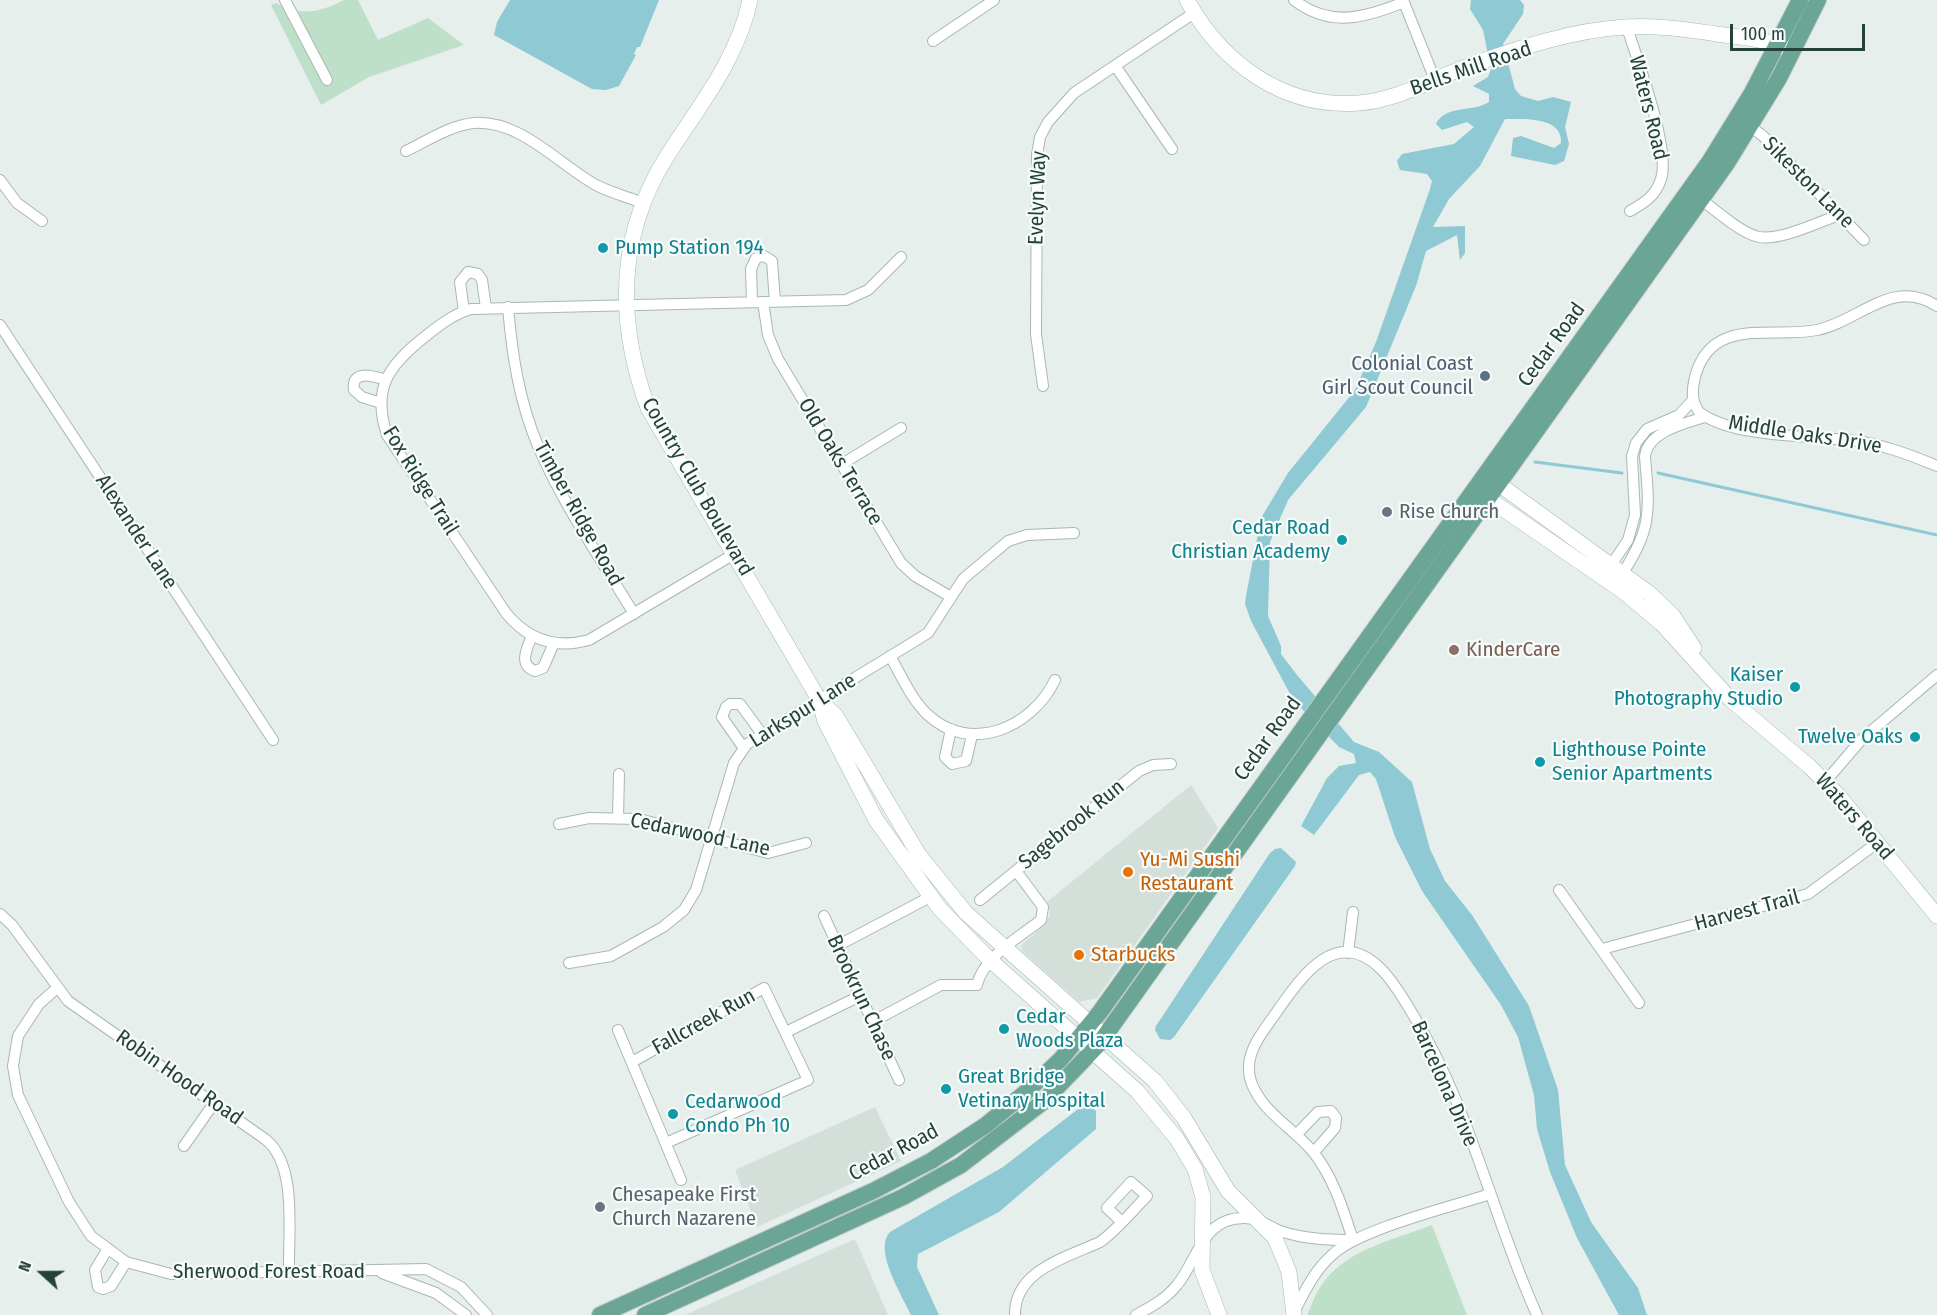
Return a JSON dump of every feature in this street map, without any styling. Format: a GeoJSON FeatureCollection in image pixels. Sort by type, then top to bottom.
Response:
{"type":"FeatureCollection","features":[{"type":"Feature","properties":{"kind":"main road","name":"Cedar Road"},"geometry":{"type":"LineString","coordinates":[[645,1315],[903,1197],[961,1165],[1043,1102],[1092,1051],[1339,710],[1493,480],[1696,195],[1751,127],[1786,48],[1800,0]]}},
{"type":"Feature","properties":{"kind":"main road","name":"Cedar Road"},"geometry":{"type":"LineString","coordinates":[[1696,195],[1736,120],[1818,0]]}},
{"type":"Feature","properties":{"kind":"main road","name":"Cedar Road"},"geometry":{"type":"LineString","coordinates":[[600,1315],[916,1170],[1006,1110],[1049,1071],[1090,1025],[1303,727],[1483,495]]}},
{"type":"Feature","properties":{"kind":"street"},"geometry":{"type":"LineString","coordinates":[[285,0],[327,80]]}},
{"type":"Feature","properties":{"kind":"street","name":"Country Club Boulevard"},"geometry":{"type":"LineString","coordinates":[[750,0],[740,32],[724,67],[664,161],[643,203],[628,264],[626,305],[632,357],[648,408],[819,700],[825,721],[876,820],[930,897],[997,955],[1090,1025],[1155,1082],[1170,1099],[1197,1136],[1228,1191],[1275,1238],[1285,1258],[1294,1314]]}},
{"type":"Feature","properties":{"kind":"street"},"geometry":{"type":"LineString","coordinates":[[933,41],[994,0]]}},
{"type":"Feature","properties":{"kind":"street"},"geometry":{"type":"LineString","coordinates":[[1294,0],[1315,13],[1340,19],[1369,16],[1403,1],[1435,80]]}},
{"type":"Feature","properties":{"kind":"street","name":"Bells Mill Road"},"geometry":{"type":"LineString","coordinates":[[1190,6],[1232,59],[1261,81],[1294,96],[1332,104],[1361,103],[1392,97],[1485,61],[1586,32],[1627,27],[1682,29],[1786,48]]}},
{"type":"Feature","properties":{"kind":"street","name":"Evelyn Way"},"geometry":{"type":"LineString","coordinates":[[1042,386],[1036,323],[1035,171],[1041,137],[1058,108],[1074,93],[1116,67],[1190,6]]}},
{"type":"Feature","properties":{"kind":"street","name":"Waters Road"},"geometry":{"type":"LineString","coordinates":[[1627,27],[1661,144],[1663,169],[1662,178],[1653,196],[1630,211]]}},
{"type":"Feature","properties":{"kind":"street"},"geometry":{"type":"LineString","coordinates":[[1116,67],[1172,149]]}},
{"type":"Feature","properties":{"kind":"street"},"geometry":{"type":"LineString","coordinates":[[406,151],[463,125],[485,123],[498,125],[515,132],[597,185],[643,203]]}},
{"type":"Feature","properties":{"kind":"street","name":"Sikeston Lane"},"geometry":{"type":"LineString","coordinates":[[1751,127],[1763,136],[1864,240]]}},
{"type":"Feature","properties":{"kind":"street"},"geometry":{"type":"LineString","coordinates":[[0,180],[16,203],[42,221]]}},
{"type":"Feature","properties":{"kind":"street"},"geometry":{"type":"LineString","coordinates":[[1696,195],[1750,234],[1759,237],[1780,235],[1839,215]]}},
{"type":"Feature","properties":{"kind":"street","name":"Old Oaks Terrace"},"geometry":{"type":"LineString","coordinates":[[776,302],[772,261],[764,255],[756,258],[752,264],[758,302],[775,353],[901,563],[915,576],[951,597]]}},
{"type":"Feature","properties":{"kind":"street","name":"Fox Ridge Trail"},"geometry":{"type":"LineString","coordinates":[[734,554],[589,640],[569,644],[554,643],[532,636],[515,625],[506,613],[387,435],[381,403],[386,380],[404,353],[442,323],[464,311],[508,307],[846,300],[868,290],[901,257]]}},
{"type":"Feature","properties":{"kind":"street"},"geometry":{"type":"LineString","coordinates":[[464,311],[460,282],[468,272],[478,274],[482,279],[486,308]]}},
{"type":"Feature","properties":{"kind":"street"},"geometry":{"type":"LineString","coordinates":[[1705,417],[1699,412],[1693,400],[1695,378],[1704,357],[1726,338],[1753,332],[1824,328],[1854,315],[1879,300],[1893,296],[1916,296],[1937,306]]}},
{"type":"Feature","properties":{"kind":"street","name":"Timber Ridge Road"},"geometry":{"type":"LineString","coordinates":[[508,307],[517,377],[537,445],[554,480],[634,614]]}},
{"type":"Feature","properties":{"kind":"street","name":"Alexander Lane"},"geometry":{"type":"LineString","coordinates":[[0,325],[273,740]]}},
{"type":"Feature","properties":{"kind":"street"},"geometry":{"type":"LineString","coordinates":[[381,403],[357,394],[353,386],[361,375],[386,380]]}},
{"type":"Feature","properties":{"kind":"street"},"geometry":{"type":"LineString","coordinates":[[1613,575],[1628,540],[1635,515],[1632,456],[1636,443],[1647,429],[1679,415],[1693,400]]}},
{"type":"Feature","properties":{"kind":"street","name":"Middle Oaks Drive"},"geometry":{"type":"LineString","coordinates":[[1613,575],[1640,544],[1648,518],[1645,457],[1647,447],[1659,435],[1705,417],[1716,422],[1789,436],[1870,444],[1937,466]]}},
{"type":"Feature","properties":{"kind":"street"},"geometry":{"type":"LineString","coordinates":[[842,464],[901,428]]}},
{"type":"Feature","properties":{"kind":"street","name":"Waters Road"},"geometry":{"type":"LineString","coordinates":[[1493,480],[1613,575]]}},
{"type":"Feature","properties":{"kind":"street","name":"Waters Road"},"geometry":{"type":"LineString","coordinates":[[1483,495],[1657,600],[1689,639],[1710,677],[1731,700],[1825,782],[1937,916]]}},
{"type":"Feature","properties":{"kind":"street","name":"Larkspur Lane"},"geometry":{"type":"LineString","coordinates":[[569,963],[611,956],[673,921],[684,910],[696,890],[734,763],[743,747],[928,633],[963,579],[1013,539],[1027,535],[1074,533]]}},
{"type":"Feature","properties":{"kind":"street"},"geometry":{"type":"LineString","coordinates":[[532,636],[524,659],[527,666],[535,671],[543,668],[554,643]]}},
{"type":"Feature","properties":{"kind":"street"},"geometry":{"type":"LineString","coordinates":[[890,656],[925,712],[951,729],[972,735],[997,732],[1014,725],[1042,702],[1055,680]]}},
{"type":"Feature","properties":{"kind":"street"},"geometry":{"type":"LineString","coordinates":[[1825,782],[1862,739],[1937,675]]}},
{"type":"Feature","properties":{"kind":"street","name":"Country Club Boulevard"},"geometry":{"type":"LineString","coordinates":[[819,700],[836,716],[903,831],[928,867],[997,955],[1078,1038],[1152,1107],[1194,1169],[1204,1208],[1201,1242],[1202,1270],[1219,1315]]}},
{"type":"Feature","properties":{"kind":"street"},"geometry":{"type":"LineString","coordinates":[[743,747],[722,717],[726,707],[730,704],[740,704],[762,734]]}},
{"type":"Feature","properties":{"kind":"street"},"geometry":{"type":"LineString","coordinates":[[951,729],[945,757],[952,764],[966,761],[972,735]]}},
{"type":"Feature","properties":{"kind":"street","name":"Sagebrook Run"},"geometry":{"type":"LineString","coordinates":[[980,900],[1139,771],[1153,765],[1171,764]]}},
{"type":"Feature","properties":{"kind":"street"},"geometry":{"type":"LineString","coordinates":[[618,818],[619,774]]}},
{"type":"Feature","properties":{"kind":"street","name":"Cedarwood Lane"},"geometry":{"type":"LineString","coordinates":[[559,824],[589,818],[618,818],[663,824],[768,853],[806,843]]}},
{"type":"Feature","properties":{"kind":"street","name":"Harvest Trail"},"geometry":{"type":"LineString","coordinates":[[1602,949],[1808,894],[1877,843]]}},
{"type":"Feature","properties":{"kind":"street"},"geometry":{"type":"LineString","coordinates":[[872,1022],[941,985],[977,985],[980,972],[997,955],[1041,920],[1043,914],[1040,902],[1016,871]]}},
{"type":"Feature","properties":{"kind":"street"},"geometry":{"type":"LineString","coordinates":[[1559,890],[1639,1003]]}},
{"type":"Feature","properties":{"kind":"street"},"geometry":{"type":"LineString","coordinates":[[837,946],[930,897]]}},
{"type":"Feature","properties":{"kind":"street"},"geometry":{"type":"LineString","coordinates":[[1353,912],[1348,953],[1331,956],[1312,965],[1251,1051],[1249,1069],[1254,1090],[1314,1152],[1333,1183],[1353,1240]]}},
{"type":"Feature","properties":{"kind":"street","name":"Robin Hood Road"},"geometry":{"type":"LineString","coordinates":[[0,914],[12,925],[68,1001],[270,1142],[283,1162],[287,1176],[289,1272]]}},
{"type":"Feature","properties":{"kind":"street","name":"Brookrun Chase"},"geometry":{"type":"LineString","coordinates":[[824,916],[899,1080]]}},
{"type":"Feature","properties":{"kind":"street","name":"Barcelona Drive"},"geometry":{"type":"LineString","coordinates":[[1348,953],[1370,960],[1383,971],[1420,1026],[1437,1057],[1537,1315]]}},
{"type":"Feature","properties":{"kind":"street","name":"Sherwood Forest Road"},"geometry":{"type":"LineString","coordinates":[[57,988],[39,1004],[18,1036],[14,1051],[14,1081],[69,1202],[91,1236],[107,1250],[126,1262],[171,1274],[379,1272],[417,1267],[435,1271],[461,1287],[487,1315]]}},
{"type":"Feature","properties":{"kind":"street","name":"Fallcreek Run"},"geometry":{"type":"LineString","coordinates":[[632,1062],[764,988],[808,1080],[666,1143]]}},
{"type":"Feature","properties":{"kind":"street"},"geometry":{"type":"LineString","coordinates":[[786,1032],[860,996]]}},
{"type":"Feature","properties":{"kind":"street","name":"Fallcreek Run"},"geometry":{"type":"LineString","coordinates":[[618,1029],[681,1180]]}},
{"type":"Feature","properties":{"kind":"street"},"geometry":{"type":"LineString","coordinates":[[184,1146],[214,1103]]}},
{"type":"Feature","properties":{"kind":"street"},"geometry":{"type":"LineString","coordinates":[[1296,1135],[1318,1112],[1331,1111],[1336,1118],[1335,1128],[1314,1152]]}},
{"type":"Feature","properties":{"kind":"street"},"geometry":{"type":"LineString","coordinates":[[1294,1314],[1315,1272],[1330,1256],[1353,1240],[1490,1194]]}},
{"type":"Feature","properties":{"kind":"street"},"geometry":{"type":"LineString","coordinates":[[1136,1315],[1153,1306],[1176,1286],[1201,1242],[1209,1232],[1225,1223],[1244,1218],[1257,1220],[1279,1230],[1305,1237],[1353,1240]]}},
{"type":"Feature","properties":{"kind":"street"},"geometry":{"type":"LineString","coordinates":[[1015,1315],[1017,1298],[1030,1278],[1041,1269],[1100,1242],[1122,1222]]}},
{"type":"Feature","properties":{"kind":"street"},"geometry":{"type":"LineString","coordinates":[[107,1250],[95,1270],[94,1277],[98,1287],[103,1289],[111,1286],[126,1262]]}},
{"type":"Feature","properties":{"kind":"street","name":"Sherwood Forest Road"},"geometry":{"type":"LineString","coordinates":[[379,1272],[426,1288],[446,1298],[466,1315]]}},
{"type":"Feature","properties":{"kind":"shaded area"},"geometry":{"type":"Polygon","coordinates":[[[1191,785],[1218,828],[1097,998],[1079,1002],[1022,951],[1021,945],[1044,926],[1050,915],[1048,901],[1191,785]]]}},
{"type":"Feature","properties":{"kind":"shaded area"},"geometry":{"type":"Polygon","coordinates":[[[875,1107],[901,1161],[757,1227],[735,1170],[875,1107]]]}},
{"type":"Feature","properties":{"kind":"shaded area"},"geometry":{"type":"Polygon","coordinates":[[[855,1239],[888,1315],[685,1315],[855,1239]]]}},
{"type":"Feature","properties":{"kind":"green space"},"geometry":{"type":"Polygon","coordinates":[[[344,0],[358,0],[378,40],[428,18],[464,45],[369,77],[321,105],[271,5],[276,3],[294,10],[310,11],[327,8],[344,0]]]}},
{"type":"Feature","properties":{"kind":"green space"},"geometry":{"type":"Polygon","coordinates":[[[1432,1225],[1467,1315],[1307,1315],[1319,1289],[1341,1265],[1370,1248],[1432,1225]]]}},
{"type":"Feature","properties":{"kind":"water"},"geometry":{"type":"Polygon","coordinates":[[[510,0],[659,0],[640,47],[637,47],[634,54],[636,55],[619,86],[606,90],[592,89],[494,35],[497,22],[510,0]]]}},
{"type":"Feature","properties":{"kind":"water"},"geometry":{"type":"Polygon","coordinates":[[[1471,0],[1520,0],[1524,5],[1523,14],[1503,44],[1515,89],[1521,96],[1538,101],[1553,97],[1571,102],[1565,127],[1569,144],[1564,161],[1555,165],[1511,156],[1513,138],[1521,136],[1554,148],[1561,143],[1560,134],[1556,128],[1540,121],[1505,119],[1480,166],[1449,199],[1433,227],[1465,226],[1465,253],[1460,260],[1457,235],[1426,251],[1416,286],[1366,407],[1288,500],[1270,542],[1268,616],[1281,646],[1281,654],[1354,742],[1379,752],[1412,782],[1430,849],[1445,881],[1472,915],[1529,1006],[1558,1090],[1565,1165],[1591,1222],[1638,1288],[1647,1315],[1619,1315],[1577,1238],[1550,1172],[1537,1129],[1534,1095],[1518,1037],[1501,1005],[1422,891],[1395,837],[1376,779],[1370,772],[1359,775],[1314,835],[1301,826],[1327,778],[1339,766],[1356,763],[1354,754],[1339,747],[1302,709],[1289,692],[1251,621],[1245,604],[1261,518],[1288,473],[1355,390],[1376,342],[1430,189],[1432,181],[1427,174],[1400,170],[1397,161],[1402,154],[1454,144],[1474,127],[1467,122],[1442,130],[1436,124],[1440,118],[1453,111],[1489,102],[1489,94],[1473,86],[1488,77],[1491,69],[1483,30],[1470,9],[1471,0]]]}},
{"type":"Feature","properties":{"kind":"water"},"geometry":{"type":"Polygon","coordinates":[[[1281,848],[1296,862],[1295,866],[1174,1037],[1170,1040],[1160,1039],[1155,1030],[1156,1026],[1270,853],[1281,848]]]}},
{"type":"Feature","properties":{"kind":"water"},"geometry":{"type":"Polygon","coordinates":[[[1091,1105],[1096,1111],[1096,1129],[999,1212],[918,1254],[917,1267],[939,1315],[911,1315],[887,1261],[886,1240],[890,1232],[1003,1167],[1082,1106],[1091,1105]]]}},
{"type":"Feature","properties":{"kind":"waterway"},"geometry":{"type":"LineString","coordinates":[[1535,462],[1622,473]]}},
{"type":"Feature","properties":{"kind":"waterway"},"geometry":{"type":"LineString","coordinates":[[1658,473],[1937,535]]}},
{"type":"Feature","properties":{"kind":"place","name":"Pump Station 194"},"geometry":{"type":"Point","coordinates":[603,248]}},
{"type":"Feature","properties":{"kind":"place","name":"Colonial Coast Girl Scout Council"},"geometry":{"type":"Point","coordinates":[1485,376]}},
{"type":"Feature","properties":{"kind":"place","name":"Rise Church"},"geometry":{"type":"Point","coordinates":[1387,512]}},
{"type":"Feature","properties":{"kind":"place","name":"Cedar Road Christian Academy"},"geometry":{"type":"Point","coordinates":[1342,540]}},
{"type":"Feature","properties":{"kind":"place","name":"KinderCare"},"geometry":{"type":"Point","coordinates":[1454,650]}},
{"type":"Feature","properties":{"kind":"place","name":"Kaiser Photography Studio"},"geometry":{"type":"Point","coordinates":[1795,687]}},
{"type":"Feature","properties":{"kind":"place","name":"Twelve Oaks"},"geometry":{"type":"Point","coordinates":[1915,737]}},
{"type":"Feature","properties":{"kind":"place","name":"Lighthouse Pointe Senior Apartments"},"geometry":{"type":"Point","coordinates":[1540,762]}},
{"type":"Feature","properties":{"kind":"place","name":"Yu-Mi Sushi Restaurant"},"geometry":{"type":"Point","coordinates":[1128,872]}},
{"type":"Feature","properties":{"kind":"place","name":"Starbucks"},"geometry":{"type":"Point","coordinates":[1079,955]}},
{"type":"Feature","properties":{"kind":"place","name":"Cedar Woods Plaza"},"geometry":{"type":"Point","coordinates":[1004,1029]}},
{"type":"Feature","properties":{"kind":"place","name":"Great Bridge Vetinary Hospital"},"geometry":{"type":"Point","coordinates":[946,1089]}},
{"type":"Feature","properties":{"kind":"place","name":"Cedarwood Condo Ph 10"},"geometry":{"type":"Point","coordinates":[673,1114]}},
{"type":"Feature","properties":{"kind":"place","name":"Chesapeake First Church Nazarene"},"geometry":{"type":"Point","coordinates":[600,1207]}}]}
